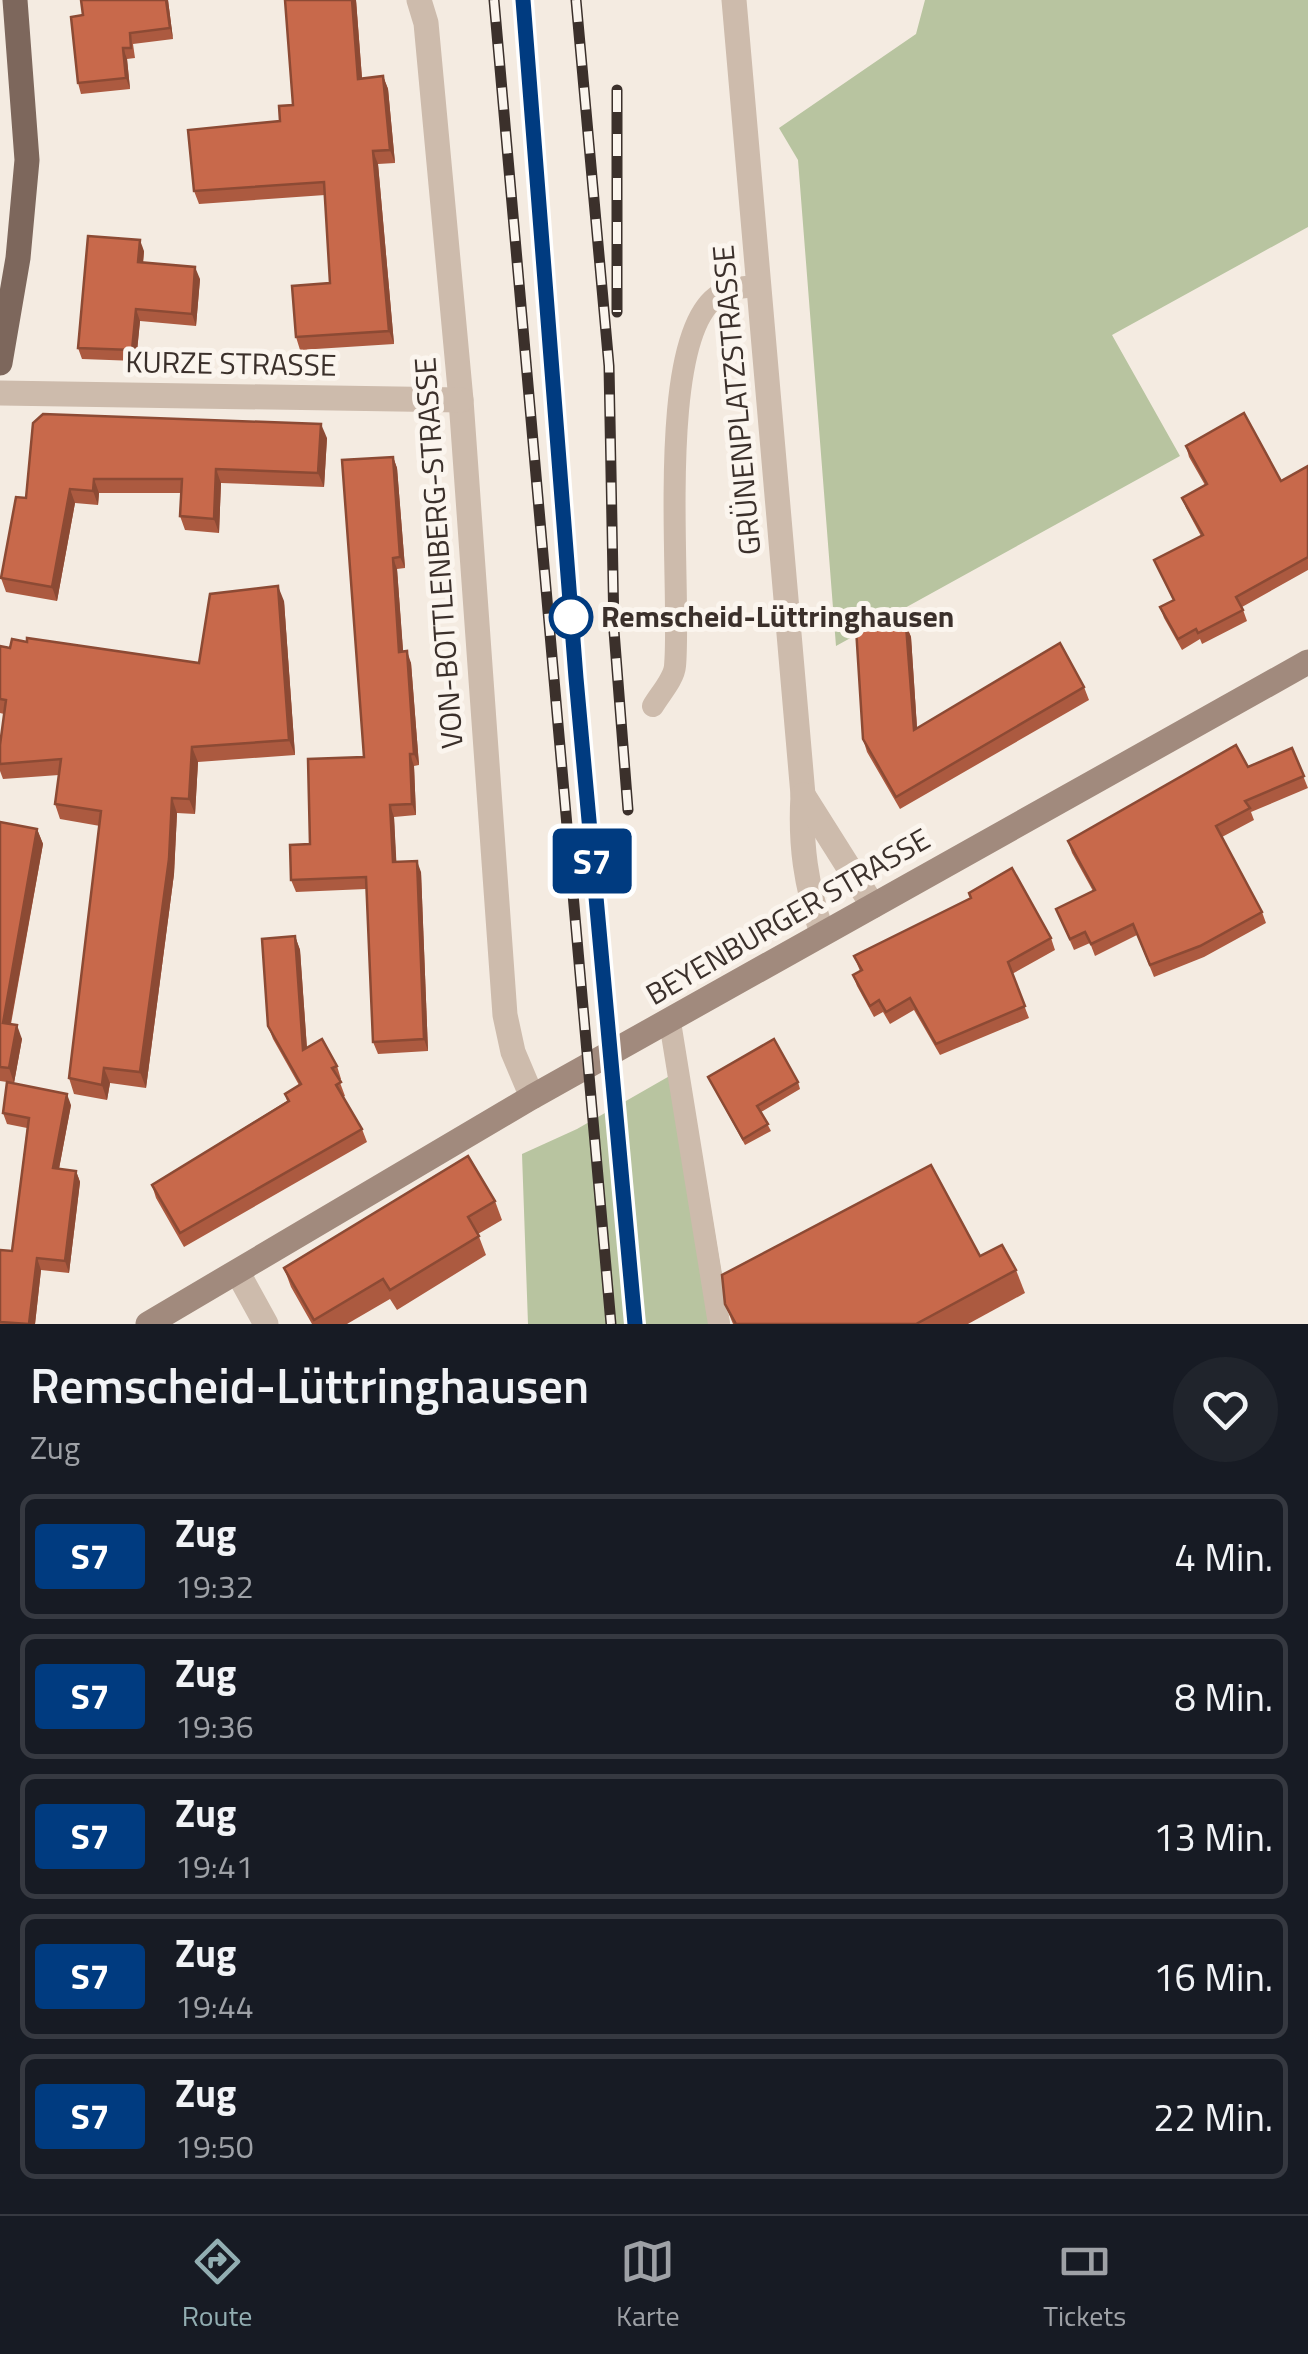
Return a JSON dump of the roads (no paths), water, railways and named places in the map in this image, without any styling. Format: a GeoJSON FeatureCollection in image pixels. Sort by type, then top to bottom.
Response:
{"type":"FeatureCollection","features":[{"type":"Feature","properties":{"kind":"main road"},"geometry":{"type":"LineString","coordinates":[[0,364],[18,258],[27,160],[15,0]]}},
{"type":"Feature","properties":{"kind":"main road","name":"BEYENBURGER STRASSE"},"geometry":{"type":"LineString","coordinates":[[148,1324],[532,1098],[1308,662]]}},
{"type":"Feature","properties":{"kind":"street","name":"VON-BOTTLENBERG-STRASSE"},"geometry":{"type":"LineString","coordinates":[[419,0],[426,23],[460,400],[505,1015],[513,1052],[532,1098]]}},
{"type":"Feature","properties":{"kind":"street","name":"GRÜNENPLATZSTRASSE"},"geometry":{"type":"LineString","coordinates":[[734,0],[803,795],[803,861],[822,933]]}},
{"type":"Feature","properties":{"kind":"street","name":"KURZE STRASSE"},"geometry":{"type":"LineString","coordinates":[[0,393],[460,400]]}},
{"type":"Feature","properties":{"kind":"street","name":"GRÜNENPLATZSTRASSE"},"geometry":{"type":"LineString","coordinates":[[803,795],[873,906]]}},
{"type":"Feature","properties":{"kind":"street"},"geometry":{"type":"LineString","coordinates":[[238,1274],[266,1324]]}},
{"type":"Feature","properties":{"kind":"lane"},"geometry":{"type":"LineString","coordinates":[[652,706],[675,671],[672,527],[685,370],[705,311],[715,298],[736,288],[760,286]]}},
{"type":"Feature","properties":{"kind":"lane"},"geometry":{"type":"LineString","coordinates":[[670,1022],[719,1324]]}},
{"type":"Feature","properties":{"kind":"railway"},"geometry":{"type":"LineString","coordinates":[[494,0],[611,1324]]}},
{"type":"Feature","properties":{"kind":"railway"},"geometry":{"type":"LineString","coordinates":[[523,0],[578,710],[635,1324]]}},
{"type":"Feature","properties":{"kind":"railway"},"geometry":{"type":"LineString","coordinates":[[576,0],[609,366],[614,631],[628,810]]}},
{"type":"Feature","properties":{"kind":"railway"},"geometry":{"type":"LineString","coordinates":[[617,90],[617,312]]}},
{"type":"Feature","properties":{"kind":"train","name":"S7"},"geometry":{"type":"LineString","coordinates":[[523,0],[576,678],[635,1324]]}},
{"type":"Feature","properties":{"kind":"place","name":"Remscheid-Lüttringhausen"},"geometry":{"type":"Point","coordinates":[571,617]}}]}
